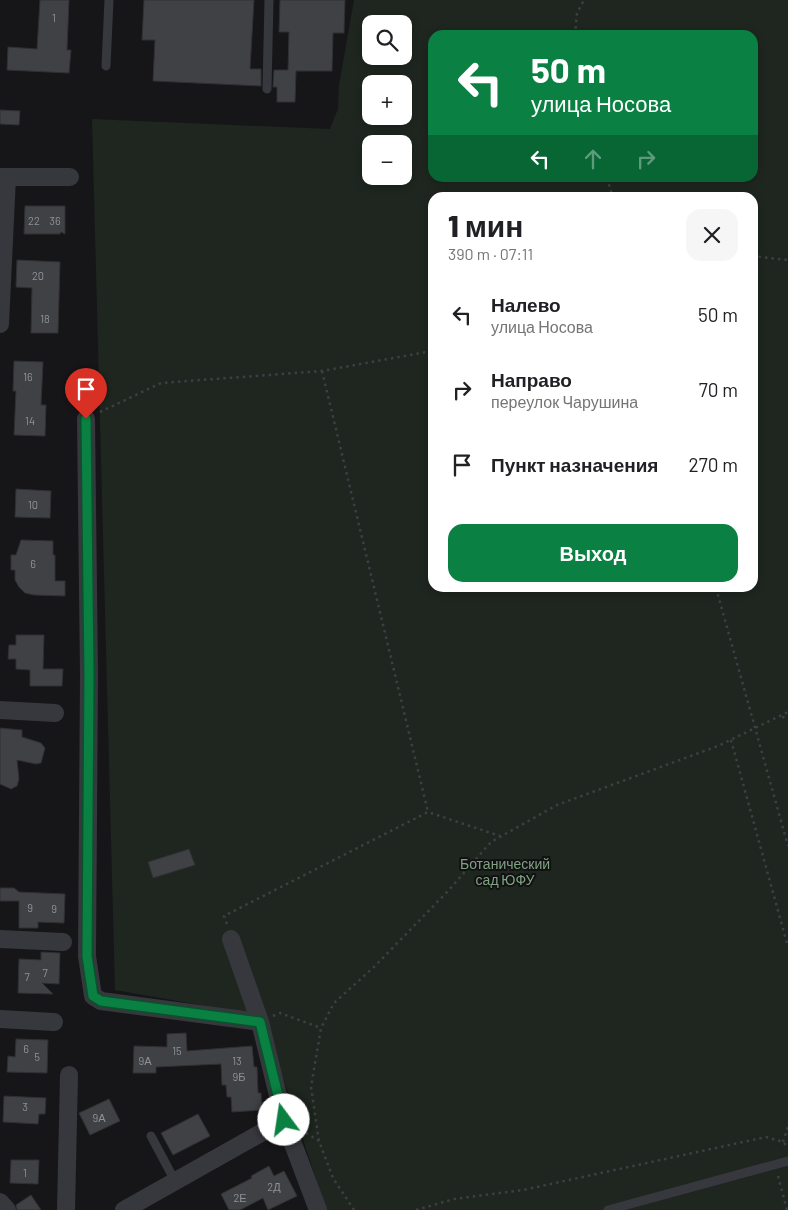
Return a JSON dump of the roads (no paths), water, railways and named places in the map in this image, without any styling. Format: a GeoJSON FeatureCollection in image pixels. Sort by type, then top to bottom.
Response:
{"type":"FeatureCollection","features":[{"type":"Feature","properties":{"kind":"street"},"geometry":{"type":"LineString","coordinates":[[0,324],[4,177],[70,177]]}},
{"type":"Feature","properties":{"kind":"street"},"geometry":{"type":"LineString","coordinates":[[86,419],[89,675],[87,956],[93,996],[101,1001],[260,1022]]}},
{"type":"Feature","properties":{"kind":"street"},"geometry":{"type":"LineString","coordinates":[[0,710],[55,713]]}},
{"type":"Feature","properties":{"kind":"street"},"geometry":{"type":"LineString","coordinates":[[0,939],[63,942]]}},
{"type":"Feature","properties":{"kind":"street"},"geometry":{"type":"LineString","coordinates":[[231,939],[260,1022],[284,1120],[318,1210]]}},
{"type":"Feature","properties":{"kind":"street"},"geometry":{"type":"LineString","coordinates":[[0,1019],[54,1022]]}},
{"type":"Feature","properties":{"kind":"street"},"geometry":{"type":"LineString","coordinates":[[66,1210],[69,1075]]}},
{"type":"Feature","properties":{"kind":"street"},"geometry":{"type":"LineString","coordinates":[[124,1210],[284,1120]]}},
{"type":"Feature","properties":{"kind":"street"},"geometry":{"type":"LineString","coordinates":[[0,1202],[7,1210]]}},
{"type":"Feature","properties":{"kind":"lane"},"geometry":{"type":"LineString","coordinates":[[106,66],[109,0]]}},
{"type":"Feature","properties":{"kind":"lane"},"geometry":{"type":"LineString","coordinates":[[267,89],[268,0]]}},
{"type":"Feature","properties":{"kind":"lane"},"geometry":{"type":"LineString","coordinates":[[151,1136],[175,1181]]}},
{"type":"Feature","properties":{"kind":"lane"},"geometry":{"type":"LineString","coordinates":[[608,1210],[788,1161]]}},
{"type":"Feature","properties":{"kind":"park label","name":"Ботанический сад ЮФУ"},"geometry":{"type":"Point","coordinates":[505,872]}}]}
